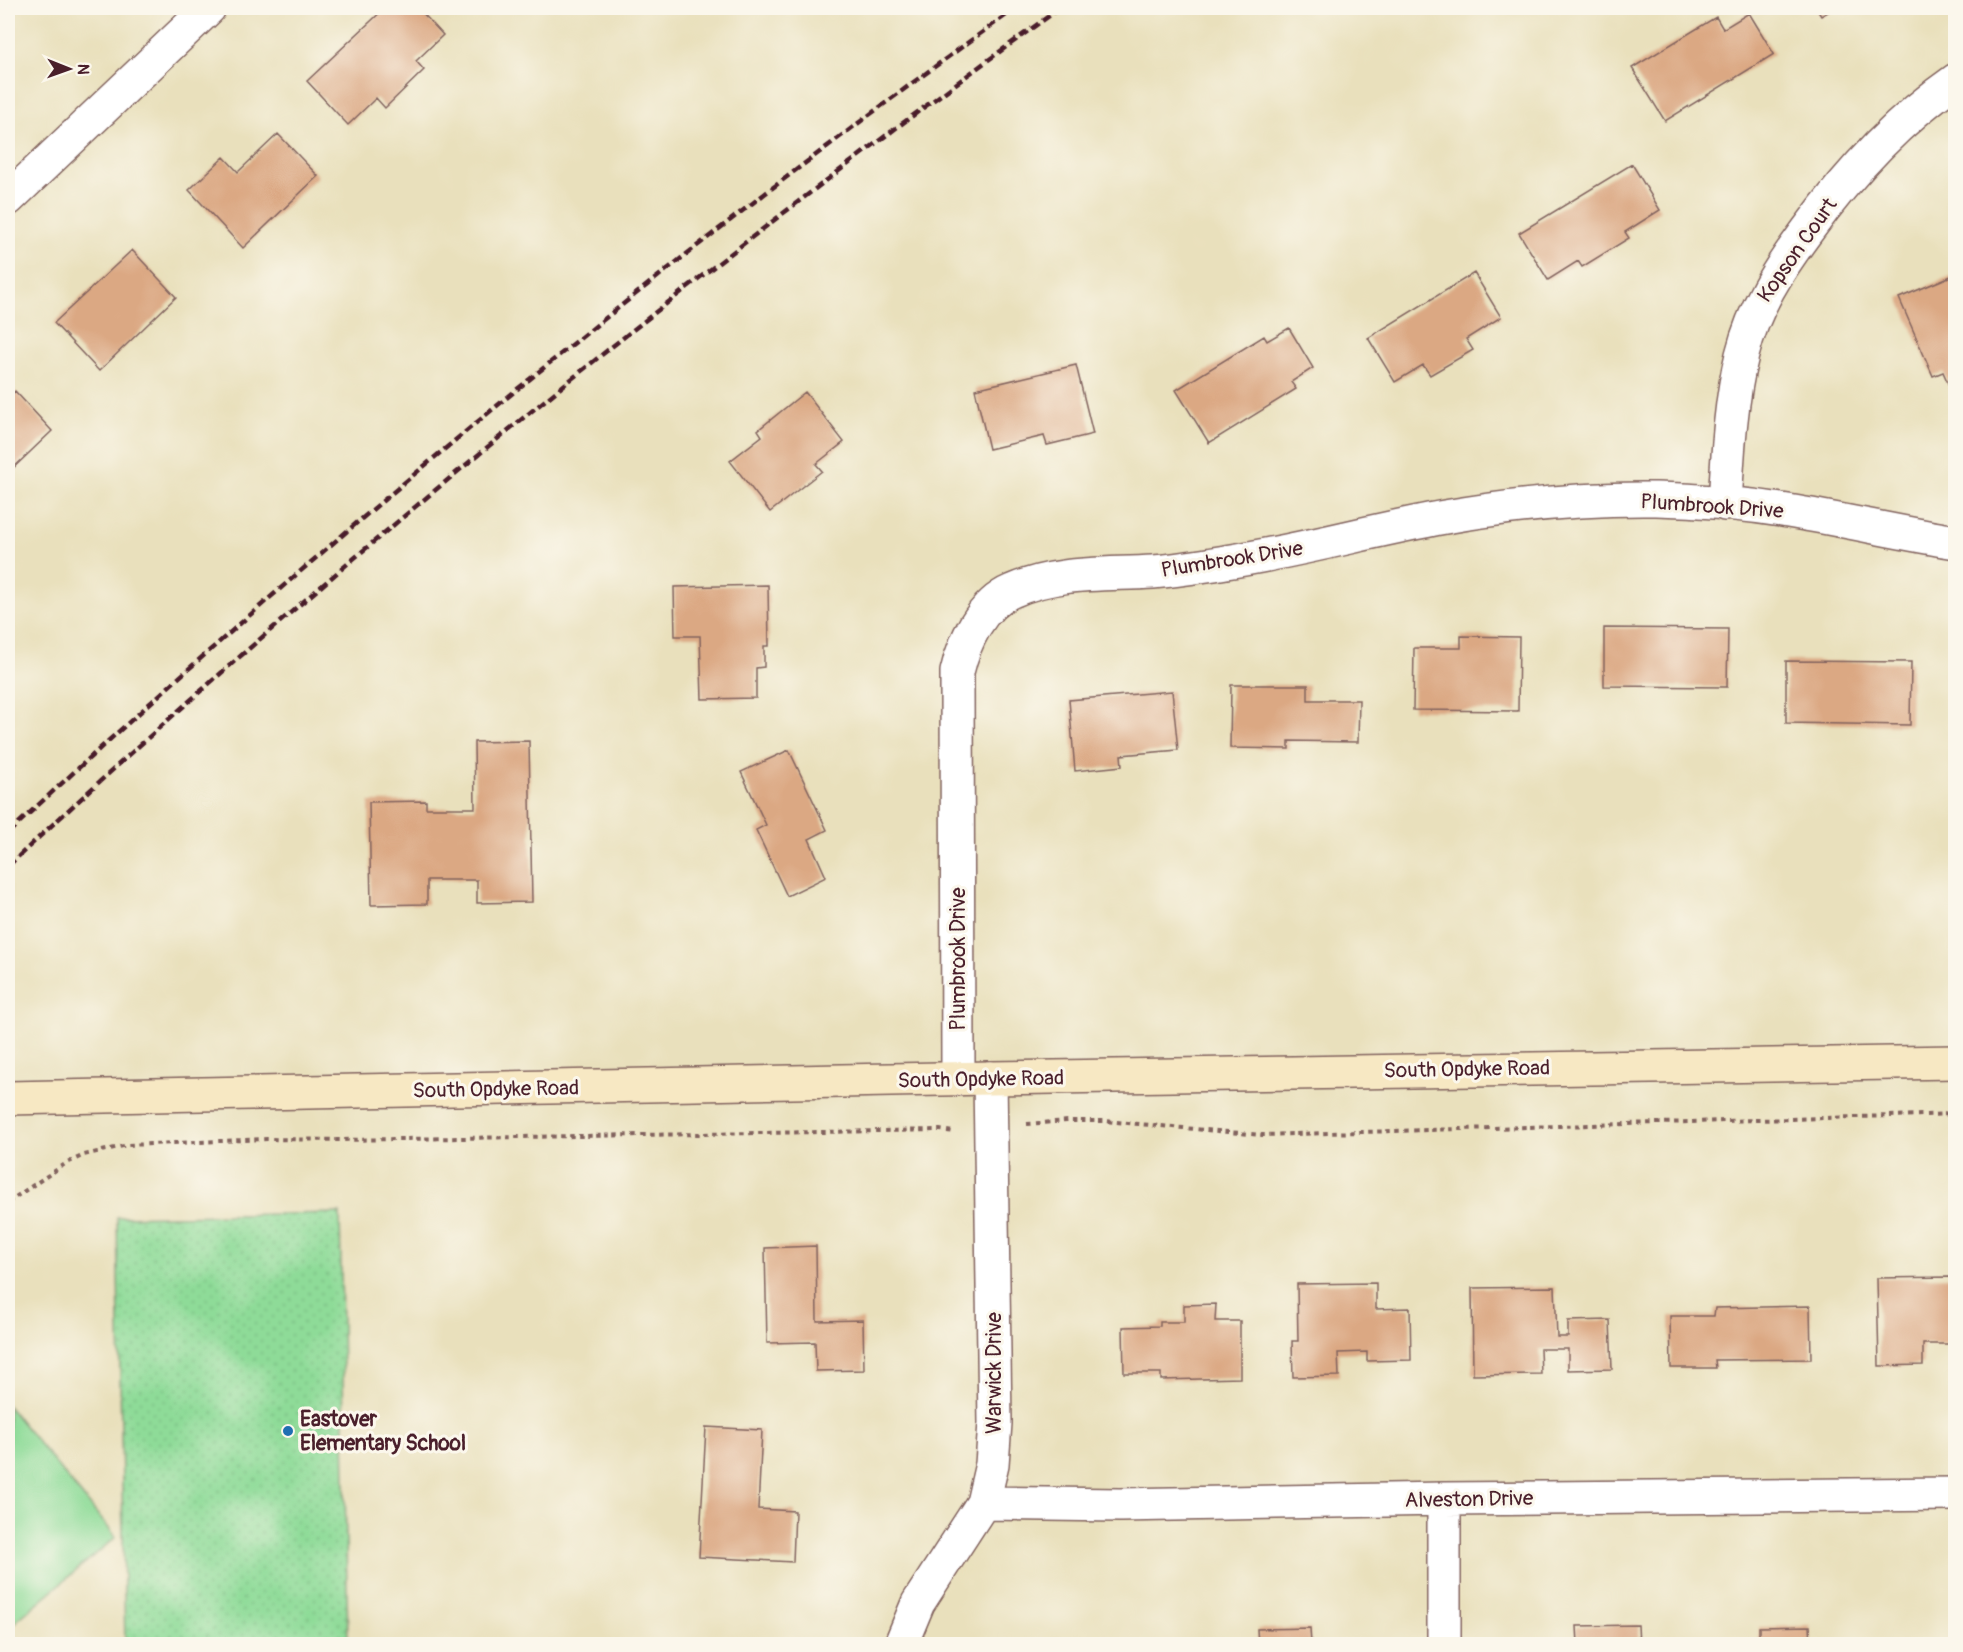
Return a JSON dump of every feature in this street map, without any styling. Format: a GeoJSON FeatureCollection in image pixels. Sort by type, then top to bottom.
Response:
{"type":"FeatureCollection","features":[{"type":"Feature","properties":{"kind":"main road","name":"South Opdyke Road"},"geometry":{"type":"LineString","coordinates":[[8,1098],[990,1078],[1956,1062]]}},
{"type":"Feature","properties":{"kind":"street"},"geometry":{"type":"LineString","coordinates":[[8,199],[209,8]]}},
{"type":"Feature","properties":{"kind":"street","name":"Kopson Court"},"geometry":{"type":"LineString","coordinates":[[1725,504],[1730,428],[1741,355],[1756,308],[1783,263],[1827,203],[1860,165],[1894,129],[1956,80]]}},
{"type":"Feature","properties":{"kind":"street","name":"Plumbrook Drive"},"geometry":{"type":"LineString","coordinates":[[958,1079],[957,672],[962,650],[975,626],[990,607],[1009,592],[1044,579],[1154,572],[1226,562],[1445,517],[1512,507],[1598,499],[1658,499],[1788,511],[1956,542]]}},
{"type":"Feature","properties":{"kind":"street","name":"Warwick Drive"},"geometry":{"type":"LineString","coordinates":[[901,1644],[918,1603],[983,1503],[992,1464],[996,1423],[990,1078]]}},
{"type":"Feature","properties":{"kind":"street","name":"Alveston Drive"},"geometry":{"type":"LineString","coordinates":[[983,1503],[1120,1505],[1956,1494]]}},
{"type":"Feature","properties":{"kind":"street"},"geometry":{"type":"LineString","coordinates":[[1444,1499],[1444,1644]]}},
{"type":"Feature","properties":{"kind":"path"},"geometry":{"type":"LineString","coordinates":[[1026,1124],[1105,1121],[1262,1135],[1956,1114]]}},
{"type":"Feature","properties":{"kind":"path"},"geometry":{"type":"LineString","coordinates":[[8,1202],[65,1164],[84,1155],[128,1145],[267,1139],[940,1130],[957,1132]]}},
{"type":"Feature","properties":{"kind":"green space"},"geometry":{"type":"Polygon","coordinates":[[[340,1213],[348,1644],[125,1644],[117,1217],[340,1213]]]}},
{"type":"Feature","properties":{"kind":"green space"},"geometry":{"type":"Polygon","coordinates":[[[8,1406],[116,1537],[8,1628],[8,1406]]]}},
{"type":"Feature","properties":{"kind":"building"},"geometry":{"type":"Polygon","coordinates":[[[385,8],[418,8],[443,35],[416,61],[424,70],[385,108],[376,98],[348,125],[307,81],[385,8]]]}},
{"type":"Feature","properties":{"kind":"building"},"geometry":{"type":"Polygon","coordinates":[[[1816,8],[1835,8],[1821,16],[1816,8]]]}},
{"type":"Feature","properties":{"kind":"building"},"geometry":{"type":"Polygon","coordinates":[[[1749,13],[1774,54],[1665,121],[1632,68],[1716,17],[1723,29],[1749,13]]]}},
{"type":"Feature","properties":{"kind":"building"},"geometry":{"type":"Polygon","coordinates":[[[278,134],[318,176],[243,248],[189,190],[224,157],[238,172],[278,134]]]}},
{"type":"Feature","properties":{"kind":"building"},"geometry":{"type":"Polygon","coordinates":[[[1632,164],[1660,210],[1625,232],[1629,238],[1582,267],[1578,261],[1548,280],[1519,233],[1632,164]]]}},
{"type":"Feature","properties":{"kind":"building"},"geometry":{"type":"Polygon","coordinates":[[[132,250],[176,297],[99,371],[54,323],[132,250]]]}},
{"type":"Feature","properties":{"kind":"building"},"geometry":{"type":"Polygon","coordinates":[[[1474,273],[1501,317],[1466,339],[1473,350],[1430,375],[1423,365],[1395,382],[1368,338],[1474,273]]]}},
{"type":"Feature","properties":{"kind":"building"},"geometry":{"type":"Polygon","coordinates":[[[1956,274],[1956,401],[1943,372],[1933,376],[1899,298],[1956,274]]]}},
{"type":"Feature","properties":{"kind":"building"},"geometry":{"type":"Polygon","coordinates":[[[1289,328],[1313,368],[1291,382],[1296,389],[1209,443],[1176,390],[1264,336],[1267,341],[1289,328]]]}},
{"type":"Feature","properties":{"kind":"building"},"geometry":{"type":"Polygon","coordinates":[[[1076,365],[1093,434],[1047,445],[1044,436],[989,449],[975,389],[1076,365]]]}},
{"type":"Feature","properties":{"kind":"building"},"geometry":{"type":"Polygon","coordinates":[[[15,391],[52,431],[8,473],[8,398],[15,391]]]}},
{"type":"Feature","properties":{"kind":"building"},"geometry":{"type":"Polygon","coordinates":[[[805,392],[844,442],[816,464],[822,471],[770,512],[730,461],[762,436],[758,430],[805,392]]]}},
{"type":"Feature","properties":{"kind":"building"},"geometry":{"type":"Polygon","coordinates":[[[768,585],[769,646],[764,646],[764,667],[756,668],[756,698],[702,699],[700,636],[675,636],[674,587],[768,585]]]}},
{"type":"Feature","properties":{"kind":"building"},"geometry":{"type":"Polygon","coordinates":[[[1604,628],[1728,629],[1727,687],[1604,686],[1604,628]]]}},
{"type":"Feature","properties":{"kind":"building"},"geometry":{"type":"Polygon","coordinates":[[[1461,636],[1519,637],[1518,711],[1413,710],[1414,648],[1461,648],[1461,636]]]}},
{"type":"Feature","properties":{"kind":"building"},"geometry":{"type":"Polygon","coordinates":[[[1786,661],[1911,662],[1910,725],[1786,723],[1786,661]]]}},
{"type":"Feature","properties":{"kind":"building"},"geometry":{"type":"Polygon","coordinates":[[[1231,685],[1308,685],[1308,700],[1359,700],[1358,742],[1289,741],[1289,749],[1230,748],[1231,685]]]}},
{"type":"Feature","properties":{"kind":"building"},"geometry":{"type":"Polygon","coordinates":[[[1172,691],[1178,750],[1121,755],[1122,766],[1075,771],[1069,700],[1172,691]]]}},
{"type":"Feature","properties":{"kind":"building"},"geometry":{"type":"Polygon","coordinates":[[[529,741],[532,902],[477,903],[477,880],[427,880],[427,904],[371,905],[369,802],[426,801],[426,808],[475,808],[474,742],[529,741]]]}},
{"type":"Feature","properties":{"kind":"building"},"geometry":{"type":"Polygon","coordinates":[[[789,750],[827,830],[809,839],[826,877],[787,896],[756,830],[766,825],[741,772],[789,750]]]}},
{"type":"Feature","properties":{"kind":"building"},"geometry":{"type":"Polygon","coordinates":[[[816,1246],[817,1321],[863,1320],[864,1370],[816,1371],[815,1342],[767,1343],[765,1248],[816,1246]]]}},
{"type":"Feature","properties":{"kind":"building"},"geometry":{"type":"Polygon","coordinates":[[[1951,1277],[1951,1317],[1956,1317],[1956,1344],[1923,1344],[1923,1365],[1879,1366],[1877,1278],[1951,1277]]]}},
{"type":"Feature","properties":{"kind":"building"},"geometry":{"type":"Polygon","coordinates":[[[1376,1283],[1376,1309],[1410,1308],[1411,1360],[1367,1361],[1367,1352],[1338,1353],[1339,1376],[1293,1377],[1292,1341],[1298,1341],[1297,1284],[1376,1283]]]}},
{"type":"Feature","properties":{"kind":"building"},"geometry":{"type":"Polygon","coordinates":[[[1555,1287],[1557,1337],[1568,1337],[1568,1321],[1610,1320],[1612,1369],[1568,1370],[1568,1349],[1540,1349],[1541,1374],[1473,1375],[1472,1288],[1555,1287]]]}},
{"type":"Feature","properties":{"kind":"building"},"geometry":{"type":"Polygon","coordinates":[[[1216,1304],[1215,1321],[1240,1321],[1240,1378],[1161,1380],[1161,1373],[1124,1373],[1123,1327],[1160,1326],[1160,1322],[1184,1322],[1184,1305],[1216,1304]]]}},
{"type":"Feature","properties":{"kind":"building"},"geometry":{"type":"Polygon","coordinates":[[[1810,1306],[1811,1359],[1715,1360],[1716,1368],[1671,1368],[1670,1316],[1714,1316],[1715,1308],[1810,1306]]]}},
{"type":"Feature","properties":{"kind":"building"},"geometry":{"type":"Polygon","coordinates":[[[706,1427],[762,1430],[758,1509],[795,1511],[793,1562],[699,1557],[706,1427]]]}},
{"type":"Feature","properties":{"kind":"building"},"geometry":{"type":"Polygon","coordinates":[[[1638,1625],[1639,1644],[1578,1644],[1577,1626],[1638,1625]]]}},
{"type":"Feature","properties":{"kind":"building"},"geometry":{"type":"Polygon","coordinates":[[[1810,1626],[1811,1644],[1759,1644],[1759,1627],[1810,1626]]]}},
{"type":"Feature","properties":{"kind":"building"},"geometry":{"type":"Polygon","coordinates":[[[1310,1628],[1311,1644],[1258,1644],[1257,1629],[1310,1628]]]}},
{"type":"Feature","properties":{"kind":"railway"},"geometry":{"type":"LineString","coordinates":[[8,833],[313,560],[509,396],[810,159],[1016,8]]}},
{"type":"Feature","properties":{"kind":"railway"},"geometry":{"type":"LineString","coordinates":[[8,866],[260,639],[520,421],[787,210],[1060,8]]}},
{"type":"Feature","properties":{"kind":"place","name":"Eastover Elementary School"},"geometry":{"type":"Point","coordinates":[288,1431]}}]}
